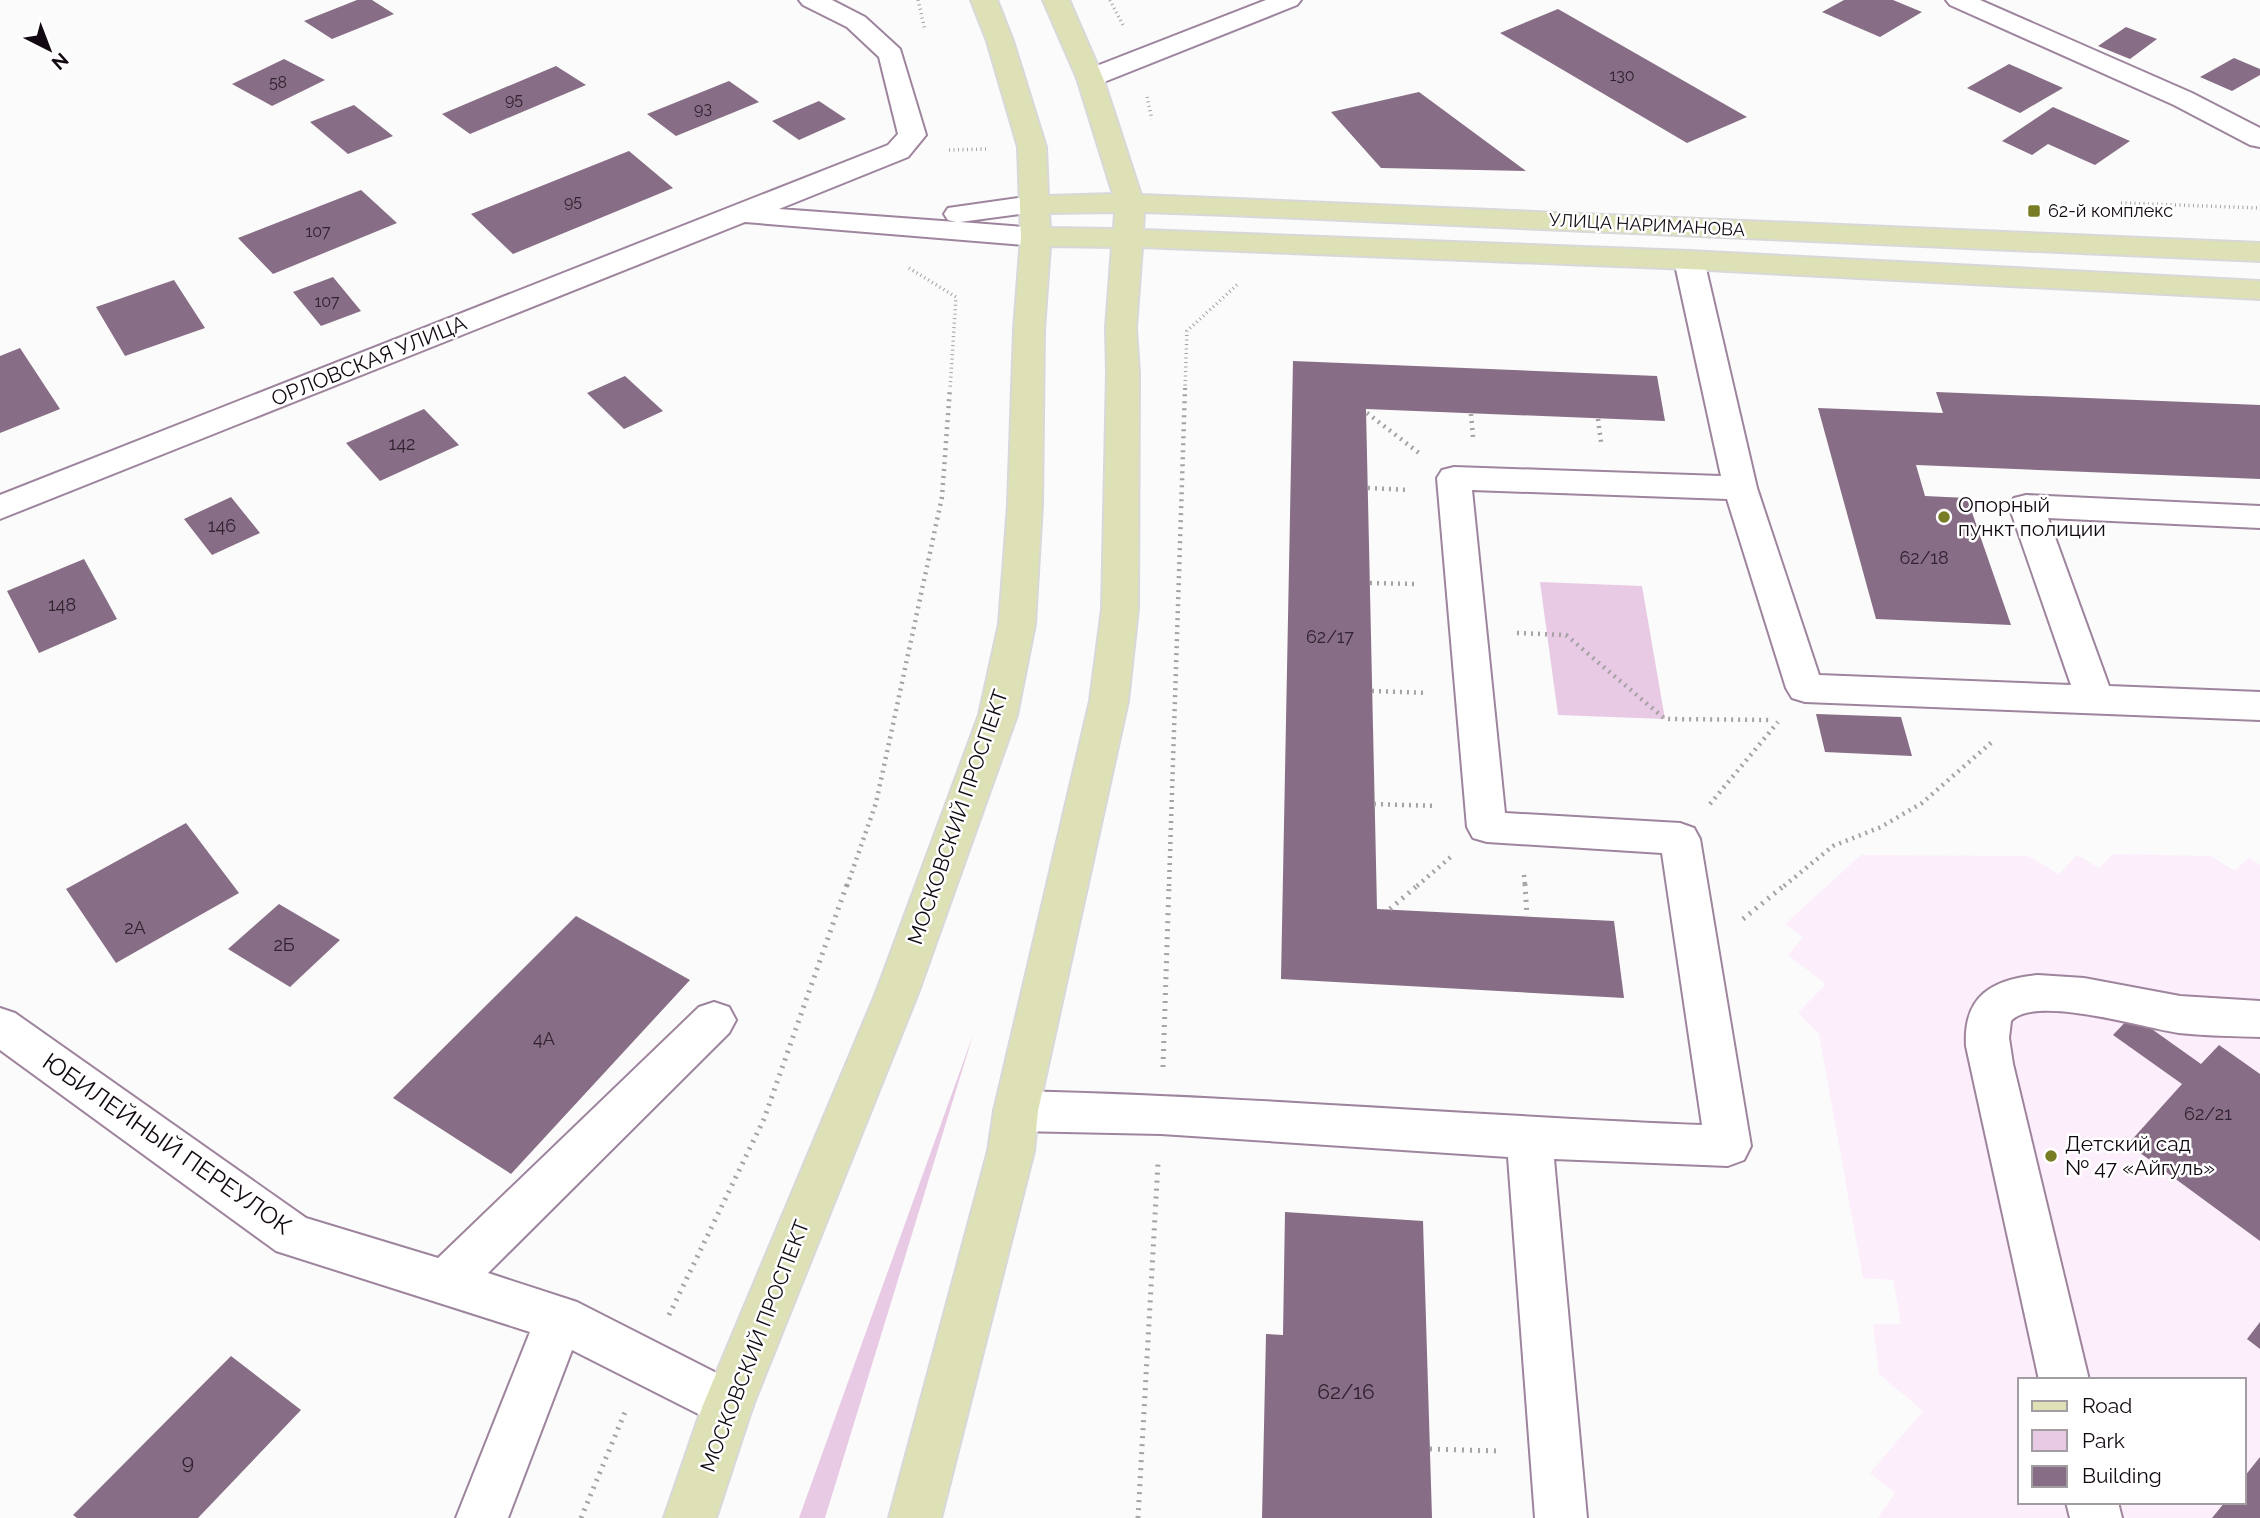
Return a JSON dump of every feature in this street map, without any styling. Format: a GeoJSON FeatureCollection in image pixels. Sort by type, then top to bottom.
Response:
{"type":"FeatureCollection","features":[{"type":"Feature","properties":{"kind":"main road","name":"МОСКОВСКИЙ ПРОСПЕКТ"},"geometry":{"type":"LineString","coordinates":[[690,1518],[728,1405],[898,993],[998,715],[1017,624],[1025,505],[1035,221],[1032,147],[1000,41],[984,0]]}},
{"type":"Feature","properties":{"kind":"main road"},"geometry":{"type":"LineString","coordinates":[[915,1518],[1011,1151],[1016,1111],[1109,701],[1120,609],[1123,373],[1121,328],[1128,221],[1090,78],[1056,0]]}},
{"type":"Feature","properties":{"kind":"main road","name":"УЛИЦА НАРИМАНОВА"},"geometry":{"type":"LineString","coordinates":[[1128,221],[1320,210],[2260,252]]}},
{"type":"Feature","properties":{"kind":"main road"},"geometry":{"type":"LineString","coordinates":[[1035,221],[1128,221]]}},
{"type":"Feature","properties":{"kind":"main road","name":"УЛИЦА НАРИМАНОВА"},"geometry":{"type":"LineString","coordinates":[[1128,221],[1689,260],[2260,290]]}},
{"type":"Feature","properties":{"kind":"street","name":"ОРЛОВСКАЯ УЛИЦА"},"geometry":{"type":"LineString","coordinates":[[0,508],[898,151],[912,135],[891,55],[856,22],[812,0]]}},
{"type":"Feature","properties":{"kind":"street"},"geometry":{"type":"LineString","coordinates":[[1090,78],[1289,0]]}},
{"type":"Feature","properties":{"kind":"street"},"geometry":{"type":"LineString","coordinates":[[1959,0],[2183,99],[2260,139]]}},
{"type":"Feature","properties":{"kind":"street"},"geometry":{"type":"LineString","coordinates":[[738,215],[883,224],[1035,221]]}},
{"type":"Feature","properties":{"kind":"street"},"geometry":{"type":"LineString","coordinates":[[1689,260],[1740,488],[1805,688],[2260,706]]}},
{"type":"Feature","properties":{"kind":"street"},"geometry":{"type":"LineString","coordinates":[[1016,1111],[1161,1114],[1529,1138],[1728,1146],[1680,839],[1486,817],[1454,478],[1740,488]]}},
{"type":"Feature","properties":{"kind":"street"},"geometry":{"type":"LineString","coordinates":[[2095,699],[2026,506],[2260,517]]}},
{"type":"Feature","properties":{"kind":"street"},"geometry":{"type":"LineString","coordinates":[[2064,1378],[1991,1064],[1986,1037],[1990,1018],[2004,1000],[2024,992],[2049,991],[2170,1013],[2260,1019]]}},
{"type":"Feature","properties":{"kind":"street"},"geometry":{"type":"LineString","coordinates":[[445,1283],[715,1020]]}},
{"type":"Feature","properties":{"kind":"street","name":"ЮБИЛЕЙНЫЙ ПЕРЕУЛОК"},"geometry":{"type":"LineString","coordinates":[[0,1026],[293,1236],[560,1318],[728,1405]]}},
{"type":"Feature","properties":{"kind":"street"},"geometry":{"type":"LineString","coordinates":[[1529,1138],[1562,1518]]}},
{"type":"Feature","properties":{"kind":"street"},"geometry":{"type":"LineString","coordinates":[[482,1518],[560,1318]]}},
{"type":"Feature","properties":{"kind":"path"},"geometry":{"type":"LineString","coordinates":[[581,1518],[647,1363],[764,1119],[876,803],[942,497],[956,297],[909,268]]}},
{"type":"Feature","properties":{"kind":"path"},"geometry":{"type":"LineString","coordinates":[[1367,413],[1454,478]]}},
{"type":"Feature","properties":{"kind":"path"},"geometry":{"type":"LineString","coordinates":[[1468,630],[1566,635],[1665,719],[1780,720],[1680,839]]}},
{"type":"Feature","properties":{"kind":"path"},"geometry":{"type":"LineString","coordinates":[[1698,956],[1833,846],[1881,827],[1922,803],[2043,696]]}},
{"type":"Feature","properties":{"kind":"path"},"geometry":{"type":"LineString","coordinates":[[1374,804],[1486,817]]}},
{"type":"Feature","properties":{"kind":"path"},"geometry":{"type":"LineString","coordinates":[[1390,909],[1486,817]]}},
{"type":"Feature","properties":{"kind":"path"},"geometry":{"type":"LineString","coordinates":[[1138,1518],[1161,1114]]}},
{"type":"Feature","properties":{"kind":"path"},"geometry":{"type":"LineString","coordinates":[[1430,1449],[1556,1452]]}},
{"type":"Feature","properties":{"kind":"shaded area","name":"Детский сад № 47 «Айгуль»"},"geometry":{"type":"Polygon","coordinates":[[[2113,854],[2211,856],[2235,871],[2249,857],[2260,865],[2260,1518],[1878,1518],[1895,1493],[1870,1473],[1923,1411],[1879,1374],[1873,1324],[1901,1324],[1893,1280],[1863,1278],[1819,1034],[1798,1013],[1826,984],[1788,955],[1803,937],[1785,924],[1861,855],[2028,856],[2059,874],[2077,855],[2099,868],[2113,854]]]}},
{"type":"Feature","properties":{"kind":"green space"},"geometry":{"type":"Polygon","coordinates":[[[1540,582],[1642,586],[1665,719],[1558,715],[1540,582]]]}},
{"type":"Feature","properties":{"kind":"green space"},"geometry":{"type":"Polygon","coordinates":[[[973,1035],[825,1518],[799,1518],[973,1035]]]}},
{"type":"Feature","properties":{"kind":"building"},"geometry":{"type":"Polygon","coordinates":[[[357,0],[372,0],[394,14],[332,39],[304,21],[357,0]]]}},
{"type":"Feature","properties":{"kind":"building"},"geometry":{"type":"Polygon","coordinates":[[[1844,0],[1893,0],[1922,12],[1880,37],[1822,12],[1844,0]]]}},
{"type":"Feature","properties":{"kind":"building"},"geometry":{"type":"Polygon","coordinates":[[[1558,9],[1747,117],[1687,143],[1500,33],[1558,9]]]}},
{"type":"Feature","properties":{"kind":"building"},"geometry":{"type":"Polygon","coordinates":[[[2126,27],[2157,39],[2130,59],[2098,46],[2126,27]]]}},
{"type":"Feature","properties":{"kind":"building"},"geometry":{"type":"Polygon","coordinates":[[[2234,58],[2260,69],[2260,75],[2232,91],[2200,77],[2234,58]]]}},
{"type":"Feature","properties":{"kind":"building"},"geometry":{"type":"Polygon","coordinates":[[[284,59],[325,80],[272,106],[232,84],[284,59]]]}},
{"type":"Feature","properties":{"kind":"building"},"geometry":{"type":"Polygon","coordinates":[[[2009,64],[2063,88],[2020,113],[1967,88],[2009,64]]]}},
{"type":"Feature","properties":{"kind":"building"},"geometry":{"type":"Polygon","coordinates":[[[556,66],[586,85],[470,134],[442,114],[556,66]]]}},
{"type":"Feature","properties":{"kind":"building"},"geometry":{"type":"Polygon","coordinates":[[[729,81],[759,102],[676,136],[647,114],[729,81]]]}},
{"type":"Feature","properties":{"kind":"building"},"geometry":{"type":"Polygon","coordinates":[[[1419,92],[1526,171],[1381,168],[1331,112],[1419,92]]]}},
{"type":"Feature","properties":{"kind":"building"},"geometry":{"type":"Polygon","coordinates":[[[819,101],[846,119],[799,140],[772,121],[819,101]]]}},
{"type":"Feature","properties":{"kind":"building"},"geometry":{"type":"Polygon","coordinates":[[[354,105],[393,136],[348,154],[310,122],[354,105]]]}},
{"type":"Feature","properties":{"kind":"building"},"geometry":{"type":"Polygon","coordinates":[[[2053,107],[2130,141],[2095,165],[2048,144],[2032,155],[2002,141],[2053,107]]]}},
{"type":"Feature","properties":{"kind":"building"},"geometry":{"type":"Polygon","coordinates":[[[629,151],[673,188],[513,254],[471,214],[629,151]]]}},
{"type":"Feature","properties":{"kind":"building"},"geometry":{"type":"Polygon","coordinates":[[[361,190],[397,223],[273,274],[238,238],[361,190]]]}},
{"type":"Feature","properties":{"kind":"building"},"geometry":{"type":"Polygon","coordinates":[[[333,277],[361,311],[321,326],[293,292],[333,277]]]}},
{"type":"Feature","properties":{"kind":"building"},"geometry":{"type":"Polygon","coordinates":[[[174,280],[205,328],[125,356],[96,307],[174,280]]]}},
{"type":"Feature","properties":{"kind":"building"},"geometry":{"type":"Polygon","coordinates":[[[20,348],[60,409],[0,433],[0,356],[20,348]]]}},
{"type":"Feature","properties":{"kind":"building"},"geometry":{"type":"Polygon","coordinates":[[[1293,361],[1657,376],[1665,421],[1366,409],[1377,909],[1614,921],[1624,998],[1281,979],[1293,361]]]}},
{"type":"Feature","properties":{"kind":"building"},"geometry":{"type":"Polygon","coordinates":[[[625,376],[663,411],[624,429],[587,393],[625,376]]]}},
{"type":"Feature","properties":{"kind":"building"},"geometry":{"type":"Polygon","coordinates":[[[1936,392],[2260,405],[2260,479],[1916,465],[1925,496],[1967,498],[2011,625],[1876,619],[1818,408],[1943,413],[1936,392]]]}},
{"type":"Feature","properties":{"kind":"building"},"geometry":{"type":"Polygon","coordinates":[[[424,409],[459,445],[380,481],[346,443],[424,409]]]}},
{"type":"Feature","properties":{"kind":"building"},"geometry":{"type":"Polygon","coordinates":[[[231,497],[260,533],[212,555],[184,519],[231,497]]]}},
{"type":"Feature","properties":{"kind":"building"},"geometry":{"type":"Polygon","coordinates":[[[84,559],[117,619],[39,653],[7,591],[84,559]]]}},
{"type":"Feature","properties":{"kind":"building"},"geometry":{"type":"Polygon","coordinates":[[[1816,714],[1901,717],[1912,756],[1825,752],[1816,714]]]}},
{"type":"Feature","properties":{"kind":"building"},"geometry":{"type":"Polygon","coordinates":[[[186,823],[239,893],[116,963],[66,889],[186,823]]]}},
{"type":"Feature","properties":{"kind":"building"},"geometry":{"type":"Polygon","coordinates":[[[279,904],[340,940],[290,987],[228,949],[279,904]]]}},
{"type":"Feature","properties":{"kind":"building"},"geometry":{"type":"Polygon","coordinates":[[[576,916],[690,980],[511,1174],[393,1098],[576,916]]]}},
{"type":"Feature","properties":{"kind":"building"},"geometry":{"type":"Polygon","coordinates":[[[2132,1015],[2201,1064],[2219,1045],[2260,1074],[2260,1241],[2128,1144],[2182,1084],[2113,1035],[2132,1015]]]}},
{"type":"Feature","properties":{"kind":"building"},"geometry":{"type":"Polygon","coordinates":[[[1285,1212],[1423,1221],[1432,1518],[1262,1518],[1266,1334],[1283,1335],[1285,1212]]]}},
{"type":"Feature","properties":{"kind":"building"},"geometry":{"type":"Polygon","coordinates":[[[2260,1322],[2260,1349],[2247,1339],[2260,1322]]]}},
{"type":"Feature","properties":{"kind":"building"},"geometry":{"type":"Polygon","coordinates":[[[231,1356],[301,1410],[198,1518],[77,1518],[73,1515],[231,1356]]]}},
{"type":"Feature","properties":{"kind":"building"},"geometry":{"type":"Polygon","coordinates":[[[2260,1457],[2260,1518],[2212,1518],[2223,1504],[2246,1504],[2246,1474],[2260,1457]]]}},
{"type":"Feature","properties":{"kind":"place","name":"62-й комплекс"},"geometry":{"type":"Point","coordinates":[2034,211]}},
{"type":"Feature","properties":{"kind":"place","name":"Опорный пункт полиции"},"geometry":{"type":"Point","coordinates":[1944,517]}},
{"type":"Feature","properties":{"kind":"place","name":"Детский сад № 47 «Айгуль»"},"geometry":{"type":"Point","coordinates":[2051,1156]}}]}
